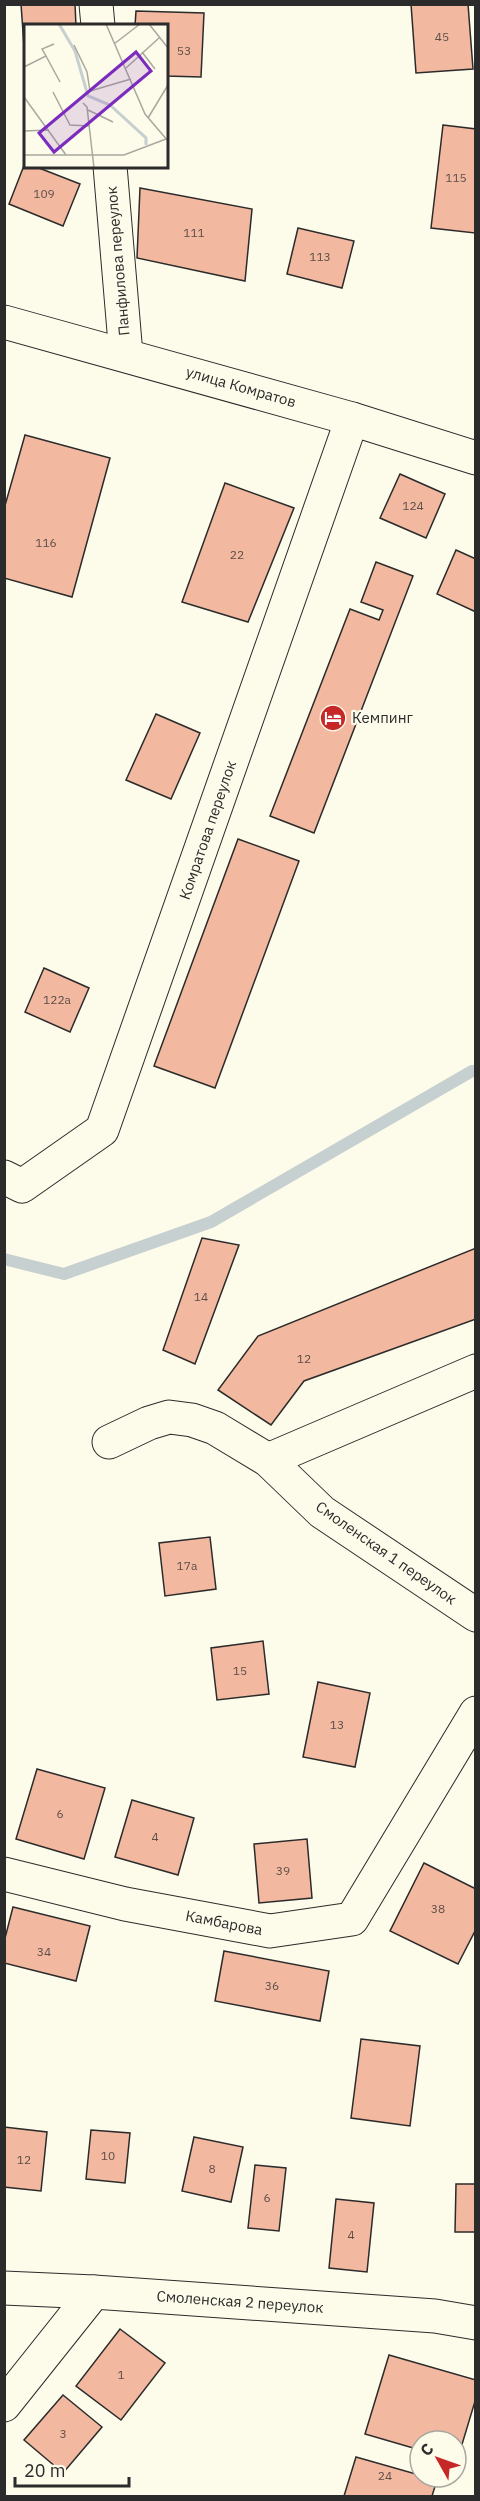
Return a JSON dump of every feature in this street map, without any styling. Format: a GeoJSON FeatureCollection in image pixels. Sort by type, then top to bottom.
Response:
{"type":"FeatureCollection","features":[{"type":"Feature","properties":{"kind":"street"},"geometry":{"type":"LineString","coordinates":[[96,4],[98,24]]}},
{"type":"Feature","properties":{"kind":"street","name":"Панфилова переулок"},"geometry":{"type":"LineString","coordinates":[[110,168],[126,355]]}},
{"type":"Feature","properties":{"kind":"street","name":"улица Комратов"},"geometry":{"type":"LineString","coordinates":[[4,322],[352,419],[476,458]]}},
{"type":"Feature","properties":{"kind":"street","name":"Комратова переулок"},"geometry":{"type":"LineString","coordinates":[[4,1177],[22,1186],[102,1130],[352,419]]}},
{"type":"Feature","properties":{"kind":"street"},"geometry":{"type":"LineString","coordinates":[[268,1460],[476,1371]]}},
{"type":"Feature","properties":{"kind":"street","name":"Смоленская 1 переулок"},"geometry":{"type":"LineString","coordinates":[[109,1442],[149,1423],[169,1417],[192,1420],[215,1428],[268,1460],[322,1512],[387,1558],[476,1615]]}},
{"type":"Feature","properties":{"kind":"street","name":"Камбарова"},"geometry":{"type":"LineString","coordinates":[[4,1874],[124,1904],[270,1931],[352,1919],[476,1713]]}},
{"type":"Feature","properties":{"kind":"street","name":"Смоленская 2 переулок"},"geometry":{"type":"LineString","coordinates":[[4,2288],[94,2292],[435,2316],[476,2323]]}},
{"type":"Feature","properties":{"kind":"street"},"geometry":{"type":"LineString","coordinates":[[4,2405],[94,2292]]}},
{"type":"Feature","properties":{"kind":"building"},"geometry":{"type":"Polygon","coordinates":[[[21,4],[75,4],[76,24],[24,24],[24,46],[21,4]]]}},
{"type":"Feature","properties":{"kind":"building"},"geometry":{"type":"Polygon","coordinates":[[[411,4],[468,4],[473,69],[416,73],[411,4]]]}},
{"type":"Feature","properties":{"kind":"building"},"geometry":{"type":"Polygon","coordinates":[[[136,11],[204,13],[201,77],[168,76],[168,24],[135,24],[136,11]]]}},
{"type":"Feature","properties":{"kind":"building"},"geometry":{"type":"Polygon","coordinates":[[[443,125],[476,129],[475,233],[431,228],[443,125]]]}},
{"type":"Feature","properties":{"kind":"building"},"geometry":{"type":"Polygon","coordinates":[[[24,166],[24,168],[39,168],[80,184],[63,226],[9,204],[24,166]]]}},
{"type":"Feature","properties":{"kind":"building"},"geometry":{"type":"Polygon","coordinates":[[[140,188],[252,209],[245,281],[137,258],[140,188]]]}},
{"type":"Feature","properties":{"kind":"building"},"geometry":{"type":"Polygon","coordinates":[[[298,228],[354,241],[342,288],[287,274],[298,228]]]}},
{"type":"Feature","properties":{"kind":"building"},"geometry":{"type":"Polygon","coordinates":[[[25,435],[110,458],[72,597],[4,578],[4,509],[25,435]]]}},
{"type":"Feature","properties":{"kind":"building"},"geometry":{"type":"Polygon","coordinates":[[[400,474],[445,494],[426,538],[380,518],[400,474]]]}},
{"type":"Feature","properties":{"kind":"building"},"geometry":{"type":"Polygon","coordinates":[[[225,483],[294,508],[248,622],[182,602],[225,483]]]}},
{"type":"Feature","properties":{"kind":"building"},"geometry":{"type":"Polygon","coordinates":[[[456,550],[476,559],[476,612],[437,594],[456,550]]]}},
{"type":"Feature","properties":{"kind":"building","name":"Кемпинг"},"geometry":{"type":"Polygon","coordinates":[[[376,562],[413,576],[314,833],[270,816],[350,609],[379,620],[383,610],[361,602],[376,562]]]}},
{"type":"Feature","properties":{"kind":"building"},"geometry":{"type":"Polygon","coordinates":[[[156,714],[200,733],[171,799],[126,780],[156,714]]]}},
{"type":"Feature","properties":{"kind":"building"},"geometry":{"type":"Polygon","coordinates":[[[238,839],[299,861],[215,1088],[154,1066],[238,839]]]}},
{"type":"Feature","properties":{"kind":"building"},"geometry":{"type":"Polygon","coordinates":[[[44,968],[89,988],[70,1032],[25,1012],[44,968]]]}},
{"type":"Feature","properties":{"kind":"building"},"geometry":{"type":"Polygon","coordinates":[[[202,1238],[239,1245],[195,1364],[163,1350],[202,1238]]]}},
{"type":"Feature","properties":{"kind":"building"},"geometry":{"type":"Polygon","coordinates":[[[476,1248],[476,1319],[304,1381],[271,1425],[218,1390],[258,1336],[476,1248]]]}},
{"type":"Feature","properties":{"kind":"building"},"geometry":{"type":"Polygon","coordinates":[[[210,1537],[216,1589],[165,1596],[159,1543],[210,1537]]]}},
{"type":"Feature","properties":{"kind":"building"},"geometry":{"type":"Polygon","coordinates":[[[263,1641],[269,1694],[217,1700],[211,1648],[263,1641]]]}},
{"type":"Feature","properties":{"kind":"building"},"geometry":{"type":"Polygon","coordinates":[[[318,1682],[370,1693],[355,1767],[303,1757],[318,1682]]]}},
{"type":"Feature","properties":{"kind":"building"},"geometry":{"type":"Polygon","coordinates":[[[37,1769],[105,1788],[84,1859],[16,1839],[37,1769]]]}},
{"type":"Feature","properties":{"kind":"building"},"geometry":{"type":"Polygon","coordinates":[[[132,1800],[194,1818],[178,1875],[115,1857],[132,1800]]]}},
{"type":"Feature","properties":{"kind":"building"},"geometry":{"type":"Polygon","coordinates":[[[307,1839],[312,1898],[259,1903],[254,1844],[307,1839]]]}},
{"type":"Feature","properties":{"kind":"building"},"geometry":{"type":"Polygon","coordinates":[[[424,1863],[476,1889],[476,1929],[458,1964],[390,1931],[424,1863]]]}},
{"type":"Feature","properties":{"kind":"building"},"geometry":{"type":"Polygon","coordinates":[[[13,1907],[90,1926],[76,1981],[4,1963],[4,1942],[13,1907]]]}},
{"type":"Feature","properties":{"kind":"building"},"geometry":{"type":"Polygon","coordinates":[[[224,1951],[329,1971],[320,2021],[215,2001],[224,1951]]]}},
{"type":"Feature","properties":{"kind":"building"},"geometry":{"type":"Polygon","coordinates":[[[361,2039],[420,2046],[410,2126],[351,2118],[361,2039]]]}},
{"type":"Feature","properties":{"kind":"building"},"geometry":{"type":"Polygon","coordinates":[[[4,2127],[47,2132],[41,2191],[4,2187],[4,2127]]]}},
{"type":"Feature","properties":{"kind":"building"},"geometry":{"type":"Polygon","coordinates":[[[91,2130],[130,2133],[125,2183],[86,2179],[91,2130]]]}},
{"type":"Feature","properties":{"kind":"building"},"geometry":{"type":"Polygon","coordinates":[[[194,2137],[243,2147],[231,2202],[182,2191],[194,2137]]]}},
{"type":"Feature","properties":{"kind":"building"},"geometry":{"type":"Polygon","coordinates":[[[255,2165],[286,2168],[279,2231],[248,2228],[255,2165]]]}},
{"type":"Feature","properties":{"kind":"building"},"geometry":{"type":"Polygon","coordinates":[[[456,2184],[476,2184],[476,2232],[455,2232],[456,2184]]]}},
{"type":"Feature","properties":{"kind":"building"},"geometry":{"type":"Polygon","coordinates":[[[336,2199],[374,2203],[367,2272],[329,2268],[336,2199]]]}},
{"type":"Feature","properties":{"kind":"building"},"geometry":{"type":"Polygon","coordinates":[[[120,2329],[165,2363],[121,2420],[76,2386],[120,2329]]]}},
{"type":"Feature","properties":{"kind":"building"},"geometry":{"type":"Polygon","coordinates":[[[389,2355],[476,2380],[476,2398],[467,2429],[408,2429],[408,2447],[365,2434],[389,2355]]]}},
{"type":"Feature","properties":{"kind":"building"},"geometry":{"type":"Polygon","coordinates":[[[63,2395],[102,2427],[63,2473],[24,2440],[63,2395]]]}},
{"type":"Feature","properties":{"kind":"building"},"geometry":{"type":"Polygon","coordinates":[[[356,2457],[408,2472],[408,2489],[434,2489],[432,2496],[344,2496],[356,2457]]]}},
{"type":"Feature","properties":{"kind":"waterway"},"geometry":{"type":"LineString","coordinates":[[4,1259],[64,1274],[211,1222],[472,1071],[476,1071]]}},
{"type":"Feature","properties":{"kind":"place","name":"Кемпинг"},"geometry":{"type":"Point","coordinates":[333,718]}}]}
